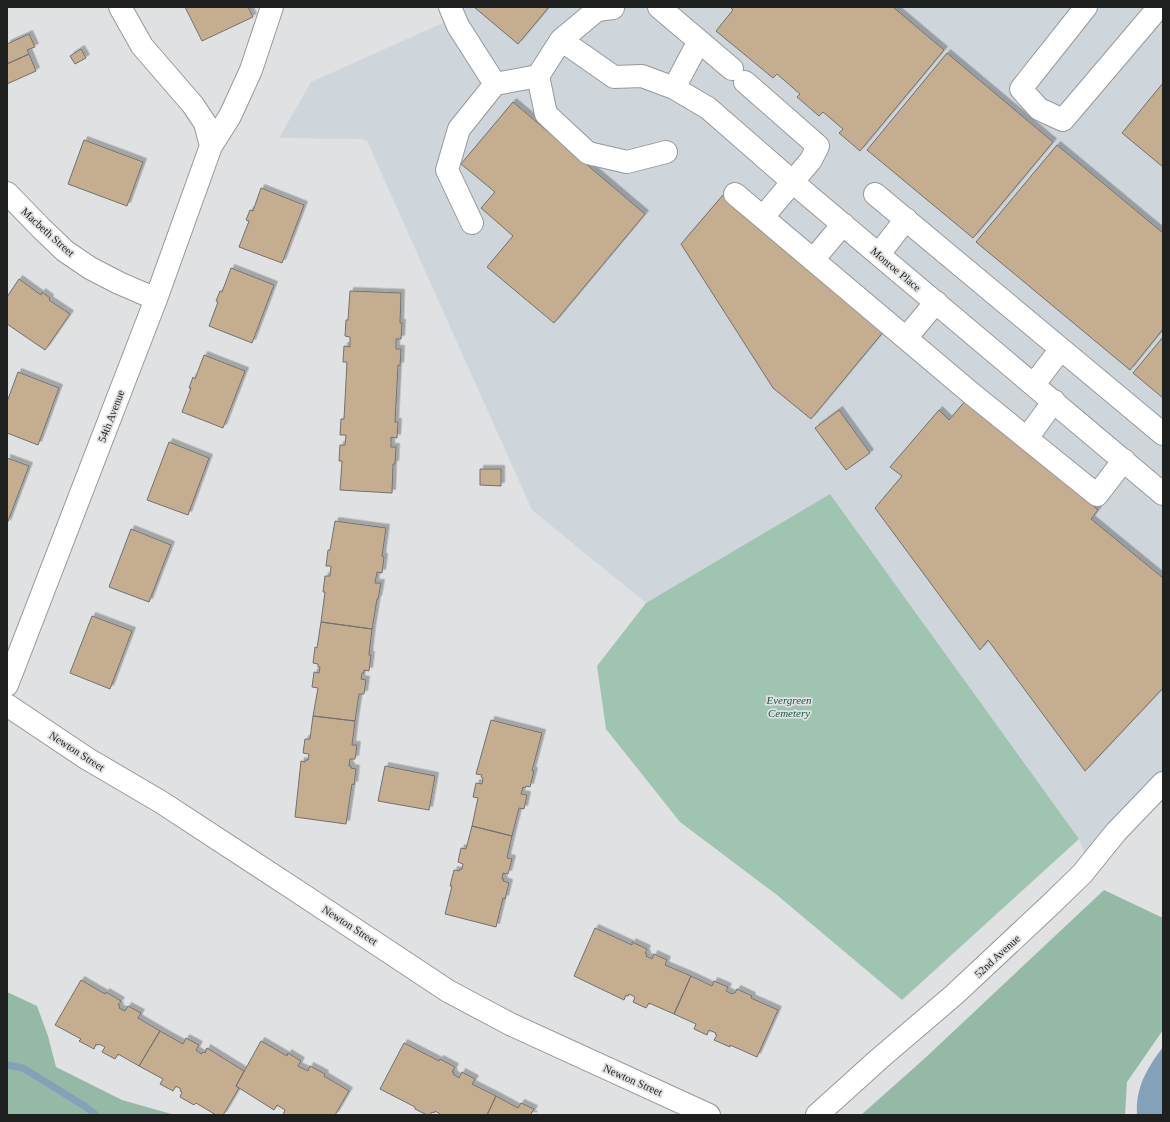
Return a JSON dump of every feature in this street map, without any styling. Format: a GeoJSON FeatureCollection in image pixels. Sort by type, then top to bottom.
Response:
{"type":"FeatureCollection","features":[{"type":"Feature","properties":{"kind":"street"},"geometry":{"type":"LineString","coordinates":[[120,7],[142,46],[193,105],[205,123],[211,146]]}},
{"type":"Feature","properties":{"kind":"street","name":"54th Avenue"},"geometry":{"type":"LineString","coordinates":[[7,685],[156,299],[211,146],[230,116],[251,70],[272,7]]}},
{"type":"Feature","properties":{"kind":"street"},"geometry":{"type":"LineString","coordinates":[[450,7],[458,26],[495,84]]}},
{"type":"Feature","properties":{"kind":"street"},"geometry":{"type":"LineString","coordinates":[[659,7],[818,146],[811,160],[763,217]]}},
{"type":"Feature","properties":{"kind":"street"},"geometry":{"type":"LineString","coordinates":[[1086,7],[1022,89],[1039,109],[1063,120],[1159,7]]}},
{"type":"Feature","properties":{"kind":"street"},"geometry":{"type":"LineString","coordinates":[[613,8],[597,10],[561,40],[538,76],[546,114],[588,153],[627,162],[666,152]]}},
{"type":"Feature","properties":{"kind":"street","name":"Monroe Place"},"geometry":{"type":"LineString","coordinates":[[561,40],[614,77],[642,76],[674,88],[708,108],[792,181],[1163,494]]}},
{"type":"Feature","properties":{"kind":"street"},"geometry":{"type":"LineString","coordinates":[[674,88],[699,41]]}},
{"type":"Feature","properties":{"kind":"street"},"geometry":{"type":"LineString","coordinates":[[472,223],[447,170],[459,129],[495,84],[538,76]]}},
{"type":"Feature","properties":{"kind":"street","name":"Macbeth Street"},"geometry":{"type":"LineString","coordinates":[[7,193],[40,228],[65,251],[90,268],[119,283],[156,299]]}},
{"type":"Feature","properties":{"kind":"street"},"geometry":{"type":"LineString","coordinates":[[735,194],[906,338],[1097,495],[1124,460]]}},
{"type":"Feature","properties":{"kind":"street"},"geometry":{"type":"LineString","coordinates":[[875,194],[1163,434]]}},
{"type":"Feature","properties":{"kind":"street"},"geometry":{"type":"LineString","coordinates":[[879,254],[906,219]]}},
{"type":"Feature","properties":{"kind":"street"},"geometry":{"type":"LineString","coordinates":[[813,260],[843,224]]}},
{"type":"Feature","properties":{"kind":"street"},"geometry":{"type":"LineString","coordinates":[[906,338],[936,302]]}},
{"type":"Feature","properties":{"kind":"street"},"geometry":{"type":"LineString","coordinates":[[1034,384],[1061,349]]}},
{"type":"Feature","properties":{"kind":"street"},"geometry":{"type":"LineString","coordinates":[[1027,438],[1054,401]]}},
{"type":"Feature","properties":{"kind":"street","name":"Newton Street"},"geometry":{"type":"LineString","coordinates":[[7,705],[86,758],[161,802],[448,991],[510,1024],[709,1115]]}},
{"type":"Feature","properties":{"kind":"street","name":"52nd Avenue"},"geometry":{"type":"LineString","coordinates":[[817,1115],[879,1059],[955,994],[1050,906],[1082,874],[1116,832],[1163,783]]}},
{"type":"Feature","properties":{"kind":"shaded area"},"geometry":{"type":"Polygon","coordinates":[[[441,7],[1163,7],[1163,783],[1087,858],[1079,839],[830,494],[646,603],[532,510],[367,141],[362,139],[279,138],[311,82],[447,21],[441,7]]]}},
{"type":"Feature","properties":{"kind":"green space","name":"Evergreen Cemetery"},"geometry":{"type":"Polygon","coordinates":[[[830,494],[1079,839],[902,1000],[777,895],[680,822],[606,729],[597,666],[646,603],[830,494]]]}},
{"type":"Feature","properties":{"kind":"green space"},"geometry":{"type":"Polygon","coordinates":[[[1104,890],[1163,918],[1163,1030],[1127,1082],[1125,1115],[861,1115],[924,1059],[1104,890]]]}},
{"type":"Feature","properties":{"kind":"green space"},"geometry":{"type":"Polygon","coordinates":[[[7,992],[37,1006],[48,1036],[56,1067],[122,1100],[175,1115],[7,1115],[7,992]]]}},
{"type":"Feature","properties":{"kind":"water"},"geometry":{"type":"Polygon","coordinates":[[[1163,1047],[1163,1115],[1137,1115],[1138,1096],[1143,1079],[1163,1047]]]}},
{"type":"Feature","properties":{"kind":"building"},"geometry":{"type":"Polygon","coordinates":[[[185,7],[248,7],[253,17],[202,41],[185,7]]]}},
{"type":"Feature","properties":{"kind":"building"},"geometry":{"type":"Polygon","coordinates":[[[474,7],[549,7],[518,44],[474,7]]]}},
{"type":"Feature","properties":{"kind":"building"},"geometry":{"type":"Polygon","coordinates":[[[730,7],[893,7],[944,50],[860,151],[839,133],[843,129],[823,112],[819,116],[797,97],[800,94],[777,74],[773,78],[716,31],[733,10],[730,7]]]}},
{"type":"Feature","properties":{"kind":"building"},"geometry":{"type":"Polygon","coordinates":[[[29,34],[35,47],[27,50],[29,54],[7,64],[7,44],[29,34]]]}},
{"type":"Feature","properties":{"kind":"building"},"geometry":{"type":"Polygon","coordinates":[[[81,49],[86,58],[75,64],[70,56],[81,49]]]}},
{"type":"Feature","properties":{"kind":"building"},"geometry":{"type":"Polygon","coordinates":[[[947,53],[1053,142],[973,238],[867,150],[947,53]]]}},
{"type":"Feature","properties":{"kind":"building"},"geometry":{"type":"Polygon","coordinates":[[[29,54],[36,71],[7,84],[7,64],[29,54]]]}},
{"type":"Feature","properties":{"kind":"building"},"geometry":{"type":"Polygon","coordinates":[[[1163,83],[1163,167],[1122,133],[1163,83]]]}},
{"type":"Feature","properties":{"kind":"building"},"geometry":{"type":"Polygon","coordinates":[[[513,102],[645,214],[554,323],[487,267],[513,236],[481,208],[495,192],[461,164],[513,102]]]}},
{"type":"Feature","properties":{"kind":"building"},"geometry":{"type":"Polygon","coordinates":[[[84,140],[143,162],[127,206],[68,184],[84,140]]]}},
{"type":"Feature","properties":{"kind":"building"},"geometry":{"type":"Polygon","coordinates":[[[1057,145],[1163,233],[1163,329],[1130,370],[976,242],[1057,145]]]}},
{"type":"Feature","properties":{"kind":"building"},"geometry":{"type":"Polygon","coordinates":[[[261,188],[304,205],[282,263],[239,247],[249,221],[246,220],[250,210],[253,211],[261,188]]]}},
{"type":"Feature","properties":{"kind":"building"},"geometry":{"type":"Polygon","coordinates":[[[723,195],[884,331],[811,419],[773,388],[681,244],[723,195]]]}},
{"type":"Feature","properties":{"kind":"building"},"geometry":{"type":"Polygon","coordinates":[[[231,268],[274,285],[252,343],[209,326],[218,302],[216,301],[220,291],[222,292],[231,268]]]}},
{"type":"Feature","properties":{"kind":"building"},"geometry":{"type":"Polygon","coordinates":[[[19,279],[41,295],[42,292],[50,298],[49,300],[70,314],[45,350],[7,324],[7,297],[19,279]]]}},
{"type":"Feature","properties":{"kind":"building"},"geometry":{"type":"Polygon","coordinates":[[[350,291],[401,293],[401,339],[396,339],[396,349],[401,349],[400,366],[398,365],[395,422],[398,422],[397,438],[391,437],[391,447],[396,447],[395,464],[393,464],[392,493],[340,490],[342,461],[339,461],[340,445],[345,445],[346,435],[340,435],[341,419],[344,419],[347,362],[343,362],[344,346],[350,347],[350,337],[345,336],[346,320],[348,320],[350,291]]]}},
{"type":"Feature","properties":{"kind":"building"},"geometry":{"type":"Polygon","coordinates":[[[1163,337],[1163,398],[1133,373],[1163,337]]]}},
{"type":"Feature","properties":{"kind":"building"},"geometry":{"type":"Polygon","coordinates":[[[204,355],[245,371],[223,428],[182,412],[191,388],[189,388],[193,377],[195,379],[204,355]]]}},
{"type":"Feature","properties":{"kind":"building"},"geometry":{"type":"Polygon","coordinates":[[[18,372],[59,388],[38,445],[7,433],[7,402],[18,372]]]}},
{"type":"Feature","properties":{"kind":"building"},"geometry":{"type":"Polygon","coordinates":[[[966,400],[1098,510],[1091,519],[1163,578],[1163,688],[1085,771],[988,640],[980,650],[875,508],[902,476],[890,467],[939,410],[949,420],[966,400]]]}},
{"type":"Feature","properties":{"kind":"building"},"geometry":{"type":"Polygon","coordinates":[[[839,410],[870,453],[846,470],[815,428],[839,410]]]}},
{"type":"Feature","properties":{"kind":"building"},"geometry":{"type":"Polygon","coordinates":[[[169,442],[209,458],[188,515],[147,500],[169,442]]]}},
{"type":"Feature","properties":{"kind":"building"},"geometry":{"type":"Polygon","coordinates":[[[7,458],[29,466],[7,524],[7,458]]]}},
{"type":"Feature","properties":{"kind":"building"},"geometry":{"type":"Polygon","coordinates":[[[480,469],[501,469],[501,486],[480,485],[480,469]]]}},
{"type":"Feature","properties":{"kind":"building"},"geometry":{"type":"Polygon","coordinates":[[[335,521],[386,528],[382,556],[384,557],[382,573],[377,572],[375,583],[381,583],[372,629],[321,622],[325,592],[323,592],[325,576],[330,576],[331,566],[326,566],[328,550],[330,550],[335,521]]]}},
{"type":"Feature","properties":{"kind":"building"},"geometry":{"type":"Polygon","coordinates":[[[131,529],[171,545],[149,602],[109,587],[131,529]]]}},
{"type":"Feature","properties":{"kind":"building"},"geometry":{"type":"Polygon","coordinates":[[[92,616],[132,631],[110,689],[70,673],[92,616]]]}},
{"type":"Feature","properties":{"kind":"building"},"geometry":{"type":"Polygon","coordinates":[[[321,622],[372,629],[369,671],[364,670],[364,673],[362,673],[361,679],[366,680],[364,694],[359,694],[355,721],[313,716],[318,688],[312,687],[314,672],[319,673],[320,667],[318,667],[318,664],[313,663],[321,622]]]}},
{"type":"Feature","properties":{"kind":"building"},"geometry":{"type":"Polygon","coordinates":[[[313,716],[355,721],[352,745],[357,745],[355,759],[350,759],[349,766],[356,769],[354,785],[352,784],[346,824],[295,817],[301,761],[305,762],[308,760],[309,754],[303,753],[305,739],[310,739],[313,716]]]}},
{"type":"Feature","properties":{"kind":"building"},"geometry":{"type":"Polygon","coordinates":[[[491,720],[542,733],[532,771],[534,771],[530,787],[523,787],[521,794],[527,795],[524,809],[519,808],[512,836],[472,826],[478,798],[473,797],[476,783],[482,784],[483,778],[481,777],[482,775],[476,774],[491,720]]]}},
{"type":"Feature","properties":{"kind":"building"},"geometry":{"type":"Polygon","coordinates":[[[385,766],[435,776],[429,810],[378,801],[385,766]]]}},
{"type":"Feature","properties":{"kind":"building"},"geometry":{"type":"Polygon","coordinates":[[[472,826],[512,836],[507,858],[512,859],[508,874],[503,873],[502,879],[504,879],[503,881],[509,883],[505,899],[503,898],[496,927],[445,914],[452,886],[450,886],[454,870],[459,871],[462,869],[463,864],[458,862],[461,848],[466,849],[472,826]]]}},
{"type":"Feature","properties":{"kind":"building"},"geometry":{"type":"Polygon","coordinates":[[[595,928],[632,945],[632,942],[647,949],[645,953],[647,954],[646,956],[652,959],[654,954],[667,960],[665,965],[691,976],[674,1014],[649,1003],[646,1008],[633,1002],[635,997],[629,994],[628,996],[626,995],[624,1000],[574,976],[595,928]]]}},
{"type":"Feature","properties":{"kind":"building"},"geometry":{"type":"Polygon","coordinates":[[[691,976],[712,986],[714,981],[728,987],[726,991],[732,994],[735,993],[737,989],[752,996],[751,998],[778,1010],[757,1057],[730,1045],[730,1047],[714,1040],[717,1035],[715,1034],[716,1033],[709,1030],[707,1035],[694,1029],[696,1024],[674,1014],[691,976]]]}},
{"type":"Feature","properties":{"kind":"building"},"geometry":{"type":"Polygon","coordinates":[[[81,980],[105,994],[106,992],[121,1001],[118,1005],[120,1006],[119,1008],[125,1011],[128,1006],[141,1013],[138,1018],[160,1031],[139,1066],[118,1054],[115,1059],[102,1052],[105,1047],[99,1044],[96,1044],[94,1049],[79,1041],[81,1039],[55,1025],[81,980]]]}},
{"type":"Feature","properties":{"kind":"building"},"geometry":{"type":"Polygon","coordinates":[[[160,1031],[183,1044],[186,1038],[199,1045],[196,1050],[201,1054],[203,1052],[205,1053],[207,1048],[244,1071],[236,1086],[239,1088],[223,1115],[216,1115],[196,1103],[194,1105],[180,1097],[182,1092],[180,1091],[181,1089],[176,1086],[173,1091],[160,1084],[163,1079],[139,1066],[160,1031]]]}},
{"type":"Feature","properties":{"kind":"building"},"geometry":{"type":"Polygon","coordinates":[[[261,1041],[287,1056],[288,1053],[301,1061],[298,1066],[308,1071],[310,1066],[325,1074],[324,1076],[349,1091],[335,1115],[283,1115],[285,1110],[277,1105],[274,1110],[236,1086],[261,1041]]]}},
{"type":"Feature","properties":{"kind":"building"},"geometry":{"type":"Polygon","coordinates":[[[404,1043],[439,1061],[440,1059],[455,1067],[452,1072],[454,1072],[453,1074],[459,1078],[462,1072],[475,1079],[472,1084],[496,1096],[487,1115],[440,1115],[435,1111],[430,1115],[427,1115],[380,1089],[404,1043]]]}},
{"type":"Feature","properties":{"kind":"building"},"geometry":{"type":"Polygon","coordinates":[[[496,1096],[518,1108],[521,1103],[534,1109],[531,1114],[534,1115],[487,1115],[496,1096]]]}},
{"type":"Feature","properties":{"kind":"waterway"},"geometry":{"type":"LineString","coordinates":[[7,1065],[23,1068],[86,1107],[96,1115]]}}]}
